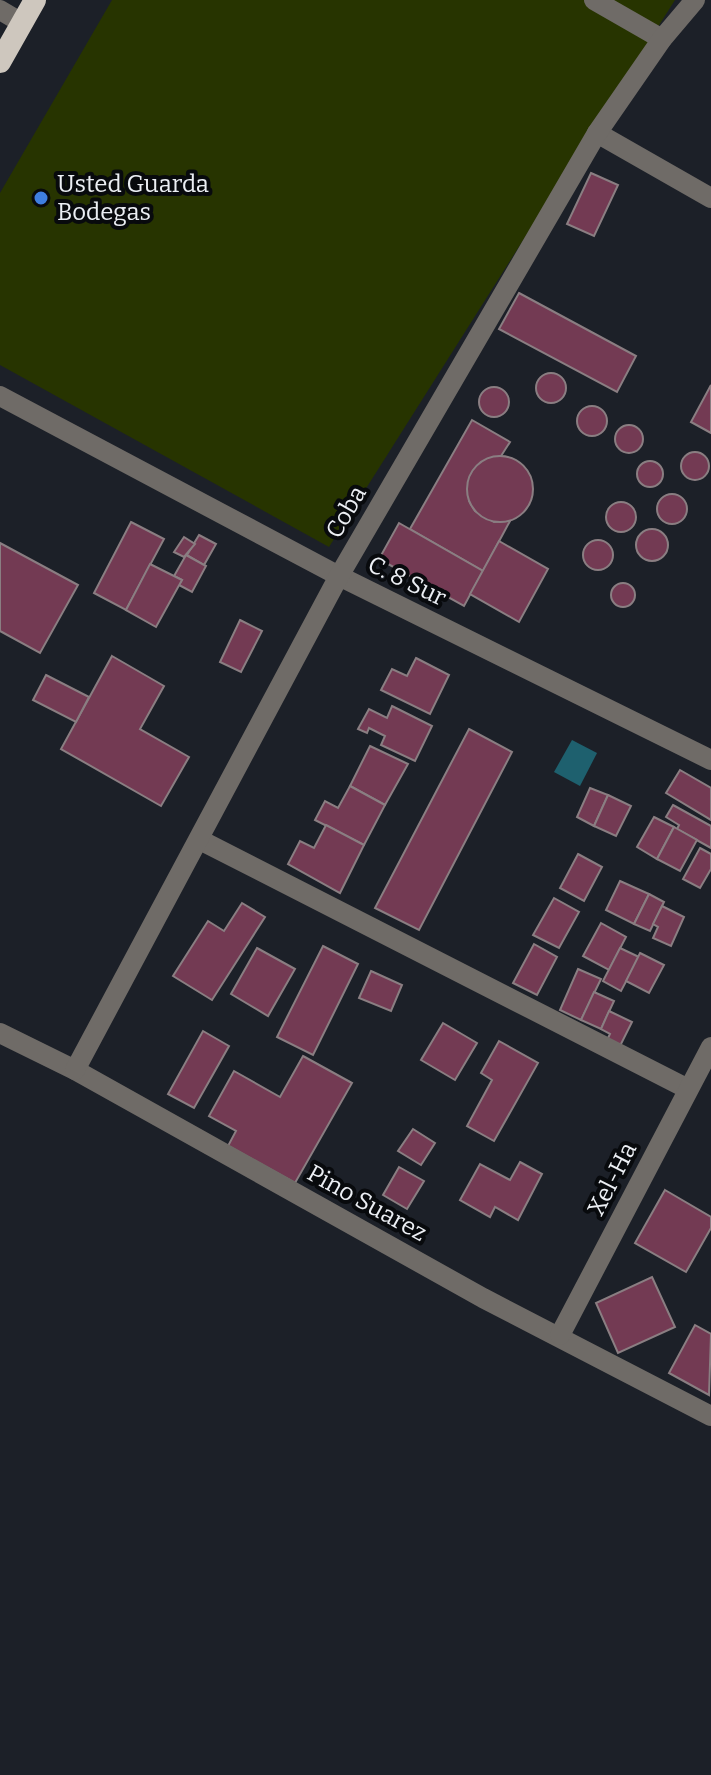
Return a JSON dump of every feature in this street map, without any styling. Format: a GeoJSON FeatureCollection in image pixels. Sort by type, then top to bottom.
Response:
{"type":"FeatureCollection","features":[{"type":"Feature","properties":{"kind":"highway"},"geometry":{"type":"LineString","coordinates":[[0,62],[35,0]]}},
{"type":"Feature","properties":{"kind":"street"},"geometry":{"type":"LineString","coordinates":[[594,0],[662,39]]}},
{"type":"Feature","properties":{"kind":"street","name":"Coba"},"geometry":{"type":"LineString","coordinates":[[75,1070],[339,576],[597,133],[662,39],[695,0]]}},
{"type":"Feature","properties":{"kind":"street"},"geometry":{"type":"LineString","coordinates":[[0,10],[22,23]]}},
{"type":"Feature","properties":{"kind":"street"},"geometry":{"type":"LineString","coordinates":[[597,133],[711,198]]}},
{"type":"Feature","properties":{"kind":"street","name":"C. 8 Sur"},"geometry":{"type":"LineString","coordinates":[[0,396],[339,576],[711,760]]}},
{"type":"Feature","properties":{"kind":"street"},"geometry":{"type":"LineString","coordinates":[[200,840],[688,1089]]}},
{"type":"Feature","properties":{"kind":"street","name":"Pino Suarez"},"geometry":{"type":"LineString","coordinates":[[0,1033],[75,1070],[483,1298],[560,1335],[711,1416]]}},
{"type":"Feature","properties":{"kind":"street","name":"Xel-Ha"},"geometry":{"type":"LineString","coordinates":[[560,1335],[711,1047]]}},
{"type":"Feature","properties":{"kind":"green space"},"geometry":{"type":"Polygon","coordinates":[[[112,0],[675,0],[329,547],[0,365],[0,193],[112,0]]]}},
{"type":"Feature","properties":{"kind":"water"},"geometry":{"type":"Polygon","coordinates":[[[572,740],[597,753],[580,786],[554,772],[572,740]]]}},
{"type":"Feature","properties":{"kind":"building"},"geometry":{"type":"Polygon","coordinates":[[[591,173],[618,185],[594,236],[567,224],[591,173]]]}},
{"type":"Feature","properties":{"kind":"building"},"geometry":{"type":"Polygon","coordinates":[[[519,293],[636,356],[617,392],[499,329],[519,293]]]}},
{"type":"Feature","properties":{"kind":"building"},"geometry":{"type":"Polygon","coordinates":[[[551,373],[562,377],[566,388],[562,399],[551,403],[540,399],[536,388],[540,377],[551,373]]]}},
{"type":"Feature","properties":{"kind":"building"},"geometry":{"type":"Polygon","coordinates":[[[711,385],[711,433],[691,422],[711,385]]]}},
{"type":"Feature","properties":{"kind":"building"},"geometry":{"type":"Polygon","coordinates":[[[494,387],[500,388],[508,396],[508,408],[500,416],[494,417],[488,416],[480,408],[479,402],[480,396],[488,388],[494,387]]]}},
{"type":"Feature","properties":{"kind":"building"},"geometry":{"type":"Polygon","coordinates":[[[592,406],[603,410],[607,421],[603,432],[592,436],[581,432],[577,421],[581,410],[592,406]]]}},
{"type":"Feature","properties":{"kind":"building"},"geometry":{"type":"Polygon","coordinates":[[[472,420],[510,442],[501,456],[482,462],[469,479],[469,501],[475,511],[494,522],[510,521],[483,571],[410,529],[472,420]]]}},
{"type":"Feature","properties":{"kind":"building"},"geometry":{"type":"Polygon","coordinates":[[[629,425],[639,429],[643,439],[639,449],[629,453],[619,449],[615,439],[619,429],[629,425]]]}},
{"type":"Feature","properties":{"kind":"building"},"geometry":{"type":"Polygon","coordinates":[[[695,452],[705,456],[709,466],[705,476],[695,480],[685,476],[681,466],[685,456],[695,452]]]}},
{"type":"Feature","properties":{"kind":"building"},"geometry":{"type":"Polygon","coordinates":[[[500,456],[523,466],[533,489],[523,512],[500,522],[477,512],[467,489],[477,466],[500,456]]]}},
{"type":"Feature","properties":{"kind":"building"},"geometry":{"type":"Polygon","coordinates":[[[650,461],[659,465],[663,474],[659,483],[650,487],[641,483],[637,474],[641,465],[650,461]]]}},
{"type":"Feature","properties":{"kind":"building"},"geometry":{"type":"Polygon","coordinates":[[[672,494],[678,495],[686,503],[686,515],[678,523],[672,524],[666,523],[658,515],[657,509],[658,503],[666,495],[672,494]]]}},
{"type":"Feature","properties":{"kind":"building"},"geometry":{"type":"Polygon","coordinates":[[[621,502],[632,506],[636,517],[632,528],[621,532],[610,528],[606,517],[610,506],[621,502]]]}},
{"type":"Feature","properties":{"kind":"building"},"geometry":{"type":"Polygon","coordinates":[[[131,522],[164,539],[126,610],[94,593],[131,522]]]}},
{"type":"Feature","properties":{"kind":"building"},"geometry":{"type":"Polygon","coordinates":[[[399,523],[483,571],[464,606],[379,559],[399,523]]]}},
{"type":"Feature","properties":{"kind":"building"},"geometry":{"type":"Polygon","coordinates":[[[652,529],[663,534],[668,545],[663,556],[652,561],[641,556],[636,545],[641,534],[652,529]]]}},
{"type":"Feature","properties":{"kind":"building"},"geometry":{"type":"Polygon","coordinates":[[[199,535],[216,544],[204,565],[187,555],[199,535]]]}},
{"type":"Feature","properties":{"kind":"building"},"geometry":{"type":"Polygon","coordinates":[[[184,537],[195,544],[184,557],[174,552],[184,537]]]}},
{"type":"Feature","properties":{"kind":"building"},"geometry":{"type":"Polygon","coordinates":[[[598,540],[609,544],[613,555],[609,566],[598,570],[587,566],[583,555],[587,544],[598,540]]]}},
{"type":"Feature","properties":{"kind":"building"},"geometry":{"type":"Polygon","coordinates":[[[499,541],[548,569],[519,622],[470,594],[499,541]]]}},
{"type":"Feature","properties":{"kind":"building"},"geometry":{"type":"Polygon","coordinates":[[[0,543],[78,585],[40,653],[0,631],[0,543]]]}},
{"type":"Feature","properties":{"kind":"building"},"geometry":{"type":"Polygon","coordinates":[[[186,555],[206,566],[192,592],[179,585],[182,580],[174,576],[186,555]]]}},
{"type":"Feature","properties":{"kind":"building"},"geometry":{"type":"Polygon","coordinates":[[[150,564],[182,580],[156,627],[126,610],[150,564]]]}},
{"type":"Feature","properties":{"kind":"building"},"geometry":{"type":"Polygon","coordinates":[[[623,583],[634,590],[635,595],[628,606],[623,607],[612,600],[611,595],[618,584],[623,583]]]}},
{"type":"Feature","properties":{"kind":"building"},"geometry":{"type":"Polygon","coordinates":[[[240,620],[262,631],[241,672],[220,662],[240,620]]]}},
{"type":"Feature","properties":{"kind":"building"},"geometry":{"type":"Polygon","coordinates":[[[112,656],[164,686],[140,729],[189,757],[161,806],[61,749],[112,656]]]}},
{"type":"Feature","properties":{"kind":"building"},"geometry":{"type":"Polygon","coordinates":[[[416,658],[449,675],[430,714],[381,690],[392,669],[407,676],[416,658]]]}},
{"type":"Feature","properties":{"kind":"building"},"geometry":{"type":"Polygon","coordinates":[[[46,675],[89,697],[76,722],[33,700],[46,675]]]}},
{"type":"Feature","properties":{"kind":"building"},"geometry":{"type":"Polygon","coordinates":[[[392,706],[432,726],[415,761],[381,745],[385,736],[369,728],[367,733],[358,729],[369,709],[387,718],[392,706]]]}},
{"type":"Feature","properties":{"kind":"building"},"geometry":{"type":"Polygon","coordinates":[[[469,729],[512,752],[419,930],[375,908],[469,729]]]}},
{"type":"Feature","properties":{"kind":"building"},"geometry":{"type":"Polygon","coordinates":[[[370,746],[408,764],[385,805],[350,786],[370,746]]]}},
{"type":"Feature","properties":{"kind":"building"},"geometry":{"type":"Polygon","coordinates":[[[680,770],[711,788],[711,820],[666,793],[680,770]]]}},
{"type":"Feature","properties":{"kind":"building"},"geometry":{"type":"Polygon","coordinates":[[[350,786],[385,805],[364,845],[315,820],[325,801],[338,808],[350,786]]]}},
{"type":"Feature","properties":{"kind":"building"},"geometry":{"type":"Polygon","coordinates":[[[590,788],[608,795],[594,826],[577,817],[590,788]]]}},
{"type":"Feature","properties":{"kind":"building"},"geometry":{"type":"Polygon","coordinates":[[[608,795],[631,806],[616,836],[594,826],[608,795]]]}},
{"type":"Feature","properties":{"kind":"building"},"geometry":{"type":"Polygon","coordinates":[[[673,805],[711,826],[711,848],[677,829],[679,825],[666,817],[673,805]]]}},
{"type":"Feature","properties":{"kind":"building"},"geometry":{"type":"Polygon","coordinates":[[[654,817],[674,827],[657,859],[637,847],[654,817]]]}},
{"type":"Feature","properties":{"kind":"building"},"geometry":{"type":"Polygon","coordinates":[[[326,825],[364,845],[340,893],[288,864],[300,841],[314,848],[326,825]]]}},
{"type":"Feature","properties":{"kind":"building"},"geometry":{"type":"Polygon","coordinates":[[[674,827],[697,840],[680,871],[657,859],[674,827]]]}},
{"type":"Feature","properties":{"kind":"building"},"geometry":{"type":"Polygon","coordinates":[[[700,848],[711,854],[711,869],[700,888],[683,879],[700,848]]]}},
{"type":"Feature","properties":{"kind":"building"},"geometry":{"type":"Polygon","coordinates":[[[578,854],[602,867],[584,901],[560,888],[578,854]]]}},
{"type":"Feature","properties":{"kind":"building"},"geometry":{"type":"Polygon","coordinates":[[[620,881],[649,894],[634,924],[606,910],[620,881]]]}},
{"type":"Feature","properties":{"kind":"building"},"geometry":{"type":"Polygon","coordinates":[[[649,894],[664,902],[650,931],[634,924],[649,894]]]}},
{"type":"Feature","properties":{"kind":"building"},"geometry":{"type":"Polygon","coordinates":[[[554,898],[579,912],[559,948],[533,935],[554,898]]]}},
{"type":"Feature","properties":{"kind":"building"},"geometry":{"type":"Polygon","coordinates":[[[242,903],[265,917],[212,1000],[173,976],[208,921],[224,931],[242,903]]]}},
{"type":"Feature","properties":{"kind":"building"},"geometry":{"type":"Polygon","coordinates":[[[662,906],[684,917],[671,946],[653,938],[658,927],[653,924],[662,906]]]}},
{"type":"Feature","properties":{"kind":"building"},"geometry":{"type":"Polygon","coordinates":[[[601,923],[626,937],[609,970],[583,956],[601,923]]]}},
{"type":"Feature","properties":{"kind":"building"},"geometry":{"type":"Polygon","coordinates":[[[534,944],[557,957],[537,995],[513,983],[534,944]]]}},
{"type":"Feature","properties":{"kind":"building"},"geometry":{"type":"Polygon","coordinates":[[[323,946],[358,964],[313,1055],[277,1037],[323,946]]]}},
{"type":"Feature","properties":{"kind":"building"},"geometry":{"type":"Polygon","coordinates":[[[257,948],[295,969],[268,1016],[231,994],[257,948]]]}},
{"type":"Feature","properties":{"kind":"building"},"geometry":{"type":"Polygon","coordinates":[[[620,948],[639,957],[621,991],[603,981],[620,948]]]}},
{"type":"Feature","properties":{"kind":"building"},"geometry":{"type":"Polygon","coordinates":[[[640,953],[664,965],[649,993],[626,981],[640,953]]]}},
{"type":"Feature","properties":{"kind":"building"},"geometry":{"type":"Polygon","coordinates":[[[578,969],[601,979],[581,1020],[560,1010],[578,969]]]}},
{"type":"Feature","properties":{"kind":"building"},"geometry":{"type":"Polygon","coordinates":[[[371,971],[402,985],[391,1011],[359,998],[371,971]]]}},
{"type":"Feature","properties":{"kind":"building"},"geometry":{"type":"Polygon","coordinates":[[[594,992],[614,1001],[601,1029],[581,1020],[594,992]]]}},
{"type":"Feature","properties":{"kind":"building"},"geometry":{"type":"Polygon","coordinates":[[[609,1011],[632,1022],[620,1046],[607,1040],[610,1034],[601,1029],[609,1011]]]}},
{"type":"Feature","properties":{"kind":"building"},"geometry":{"type":"Polygon","coordinates":[[[443,1023],[477,1043],[455,1080],[421,1060],[443,1023]]]}},
{"type":"Feature","properties":{"kind":"building"},"geometry":{"type":"Polygon","coordinates":[[[203,1031],[229,1046],[194,1108],[168,1094],[203,1031]]]}},
{"type":"Feature","properties":{"kind":"building"},"geometry":{"type":"Polygon","coordinates":[[[499,1041],[538,1063],[494,1141],[467,1126],[492,1080],[481,1073],[499,1041]]]}},
{"type":"Feature","properties":{"kind":"building"},"geometry":{"type":"Polygon","coordinates":[[[303,1056],[352,1083],[295,1183],[228,1146],[236,1131],[209,1116],[234,1071],[280,1097],[303,1056]]]}},
{"type":"Feature","properties":{"kind":"building"},"geometry":{"type":"Polygon","coordinates":[[[413,1129],[435,1143],[421,1165],[398,1151],[413,1129]]]}},
{"type":"Feature","properties":{"kind":"building"},"geometry":{"type":"Polygon","coordinates":[[[520,1162],[542,1174],[518,1220],[495,1207],[490,1217],[460,1200],[480,1164],[510,1180],[520,1162]]]}},
{"type":"Feature","properties":{"kind":"building"},"geometry":{"type":"Polygon","coordinates":[[[399,1167],[424,1181],[407,1209],[383,1195],[399,1167]]]}},
{"type":"Feature","properties":{"kind":"building"},"geometry":{"type":"Polygon","coordinates":[[[665,1190],[711,1217],[711,1228],[686,1272],[635,1243],[665,1190]]]}},
{"type":"Feature","properties":{"kind":"building"},"geometry":{"type":"Polygon","coordinates":[[[652,1277],[675,1327],[618,1353],[596,1303],[652,1277]]]}},
{"type":"Feature","properties":{"kind":"building"},"geometry":{"type":"Polygon","coordinates":[[[695,1325],[711,1334],[709,1395],[669,1373],[695,1325]]]}},
{"type":"Feature","properties":{"kind":"place","name":"Usted Guarda Bodegas"},"geometry":{"type":"Point","coordinates":[41,198]}}]}
